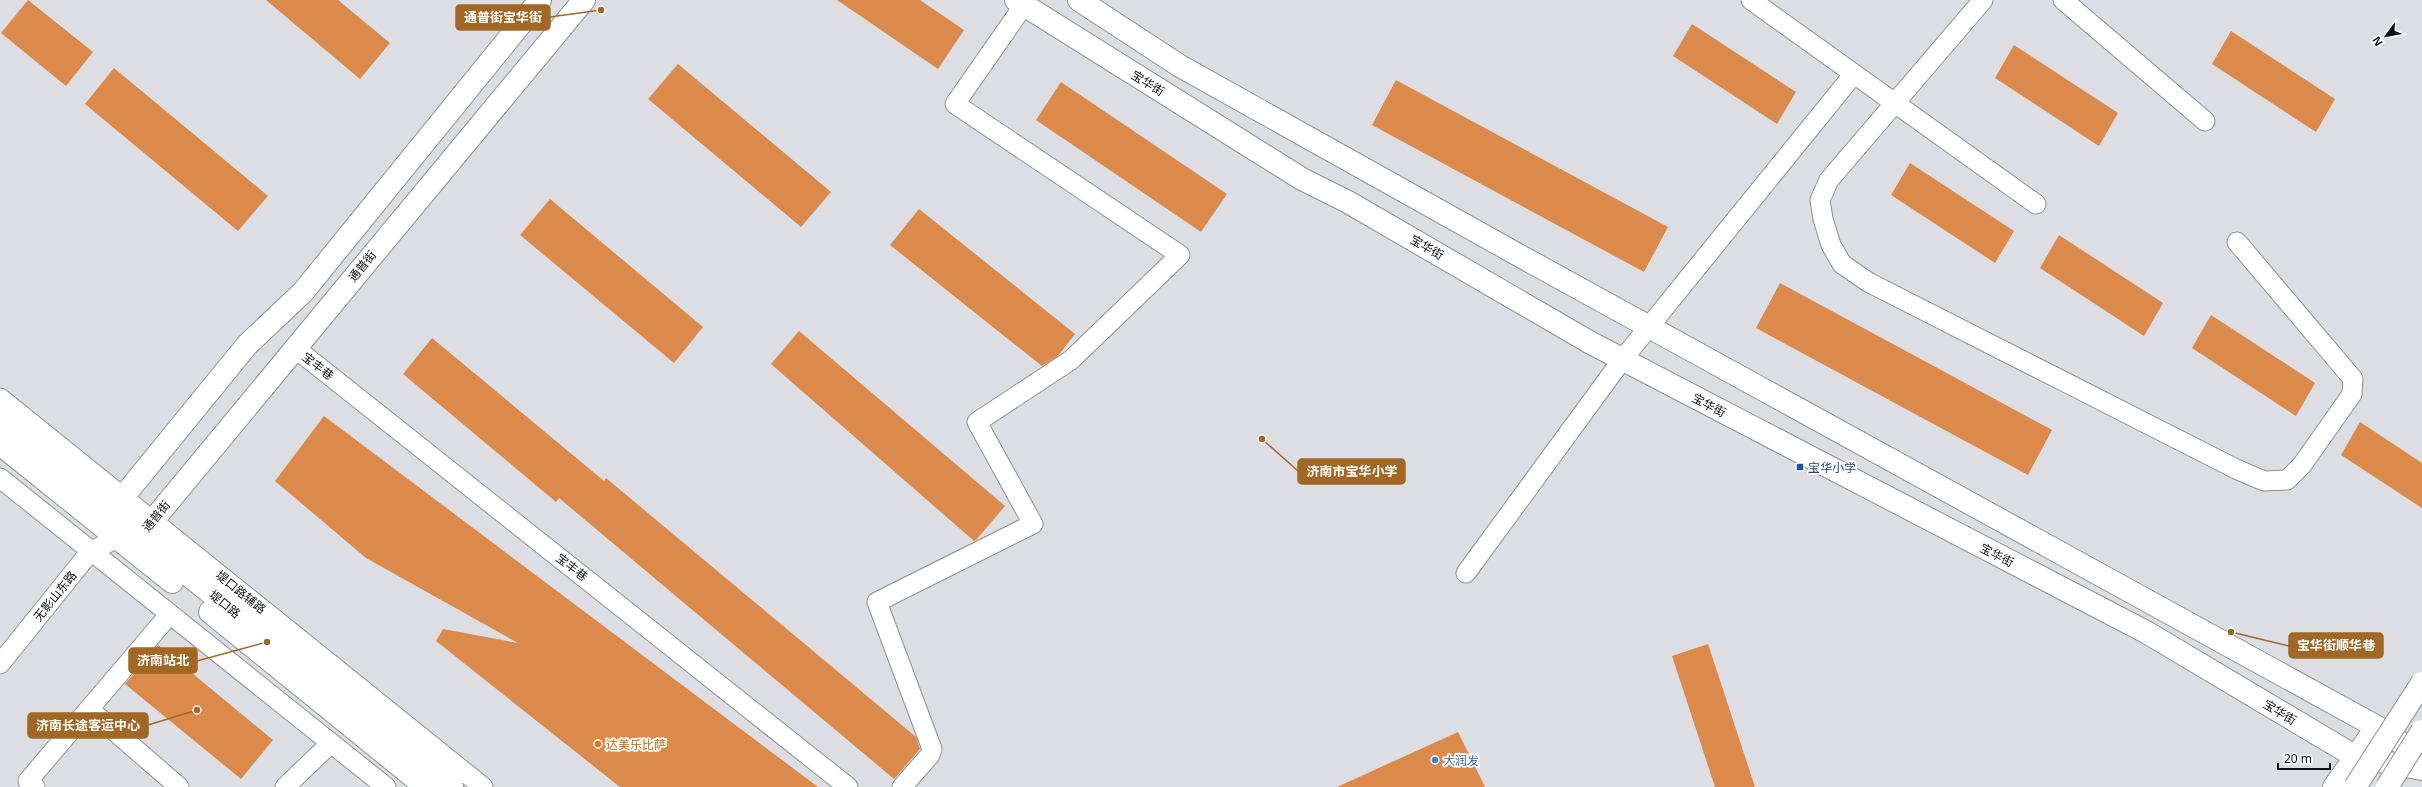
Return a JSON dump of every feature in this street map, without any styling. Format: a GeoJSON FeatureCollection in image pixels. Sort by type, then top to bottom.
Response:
{"type":"FeatureCollection","features":[{"type":"Feature","properties":{"kind":"main road"},"geometry":{"type":"LineString","coordinates":[[117,538],[118,505],[247,345],[303,292],[540,0]]}},
{"type":"Feature","properties":{"kind":"main road","name":"通普街"},"geometry":{"type":"LineString","coordinates":[[117,538],[146,528],[584,0]]}},
{"type":"Feature","properties":{"kind":"main road"},"geometry":{"type":"LineString","coordinates":[[1079,0],[1180,66],[1648,327],[2377,727],[2422,757]]}},
{"type":"Feature","properties":{"kind":"main road","name":"宝华街"},"geometry":{"type":"LineString","coordinates":[[1020,2],[1302,179],[1348,202],[1622,360],[2146,632],[2356,757],[2422,769]]}},
{"type":"Feature","properties":{"kind":"main road","name":"堤口路"},"geometry":{"type":"LineString","coordinates":[[0,420],[118,505],[452,787]]}},
{"type":"Feature","properties":{"kind":"main road","name":"堤口路"},"geometry":{"type":"LineString","coordinates":[[0,444],[426,787]]}},
{"type":"Feature","properties":{"kind":"main road"},"geometry":{"type":"LineString","coordinates":[[2355,787],[2422,682]]}},
{"type":"Feature","properties":{"kind":"main road"},"geometry":{"type":"LineString","coordinates":[[2334,787],[2377,727]]}},
{"type":"Feature","properties":{"kind":"main road"},"geometry":{"type":"LineString","coordinates":[[2387,787],[2422,732]]}},
{"type":"Feature","properties":{"kind":"street"},"geometry":{"type":"LineString","coordinates":[[1751,0],[1894,104],[2036,204]]}},
{"type":"Feature","properties":{"kind":"street"},"geometry":{"type":"LineString","coordinates":[[1983,0],[1829,180],[1820,200],[1823,219],[1831,245],[1842,264],[1868,282],[2236,469],[2264,481],[2287,480],[2302,465],[2352,394],[2353,379],[2237,242]]}},
{"type":"Feature","properties":{"kind":"street"},"geometry":{"type":"LineString","coordinates":[[2063,0],[2205,121]]}},
{"type":"Feature","properties":{"kind":"street"},"geometry":{"type":"LineString","coordinates":[[902,787],[930,755],[932,749],[877,602],[1033,524],[977,422],[1070,360],[1180,255],[955,104],[1020,2]]}},
{"type":"Feature","properties":{"kind":"street"},"geometry":{"type":"LineString","coordinates":[[1466,573],[1622,360],[1854,75]]}},
{"type":"Feature","properties":{"kind":"street","name":"宝丰巷"},"geometry":{"type":"LineString","coordinates":[[295,348],[848,787]]}},
{"type":"Feature","properties":{"kind":"street"},"geometry":{"type":"LineString","coordinates":[[0,398],[118,505]]}},
{"type":"Feature","properties":{"kind":"street"},"geometry":{"type":"LineString","coordinates":[[0,478],[90,552],[386,787]]}},
{"type":"Feature","properties":{"kind":"street","name":"堤口路辅路"},"geometry":{"type":"LineString","coordinates":[[146,528],[483,787]]}},
{"type":"Feature","properties":{"kind":"street","name":"无影山东路"},"geometry":{"type":"LineString","coordinates":[[0,664],[90,552],[117,538]]}},
{"type":"Feature","properties":{"kind":"street"},"geometry":{"type":"LineString","coordinates":[[35,787],[28,781],[169,615]]}},
{"type":"Feature","properties":{"kind":"street"},"geometry":{"type":"LineString","coordinates":[[89,709],[179,787]]}},
{"type":"Feature","properties":{"kind":"street"},"geometry":{"type":"LineString","coordinates":[[285,787],[331,743]]}},
{"type":"Feature","properties":{"kind":"building"},"geometry":{"type":"Polygon","coordinates":[[[28,0],[93,52],[66,86],[1,33],[28,0]]]}},
{"type":"Feature","properties":{"kind":"building"},"geometry":{"type":"Polygon","coordinates":[[[266,0],[338,0],[390,43],[360,79],[266,0]]]}},
{"type":"Feature","properties":{"kind":"building"},"geometry":{"type":"Polygon","coordinates":[[[837,0],[920,0],[964,30],[938,69],[837,0]]]}},
{"type":"Feature","properties":{"kind":"building"},"geometry":{"type":"Polygon","coordinates":[[[1692,24],[1796,92],[1777,124],[1673,56],[1692,24]]]}},
{"type":"Feature","properties":{"kind":"building"},"geometry":{"type":"Polygon","coordinates":[[[2231,31],[2335,99],[2316,132],[2212,64],[2231,31]]]}},
{"type":"Feature","properties":{"kind":"building"},"geometry":{"type":"Polygon","coordinates":[[[2014,45],[2118,113],[2099,146],[1995,78],[2014,45]]]}},
{"type":"Feature","properties":{"kind":"building"},"geometry":{"type":"Polygon","coordinates":[[[678,64],[831,192],[801,227],[648,99],[678,64]]]}},
{"type":"Feature","properties":{"kind":"building"},"geometry":{"type":"Polygon","coordinates":[[[114,68],[268,196],[238,231],[85,104],[114,68]]]}},
{"type":"Feature","properties":{"kind":"building"},"geometry":{"type":"Polygon","coordinates":[[[1396,80],[1668,227],[1644,272],[1372,125],[1396,80]]]}},
{"type":"Feature","properties":{"kind":"building"},"geometry":{"type":"Polygon","coordinates":[[[1061,82],[1227,194],[1201,232],[1036,120],[1061,82]]]}},
{"type":"Feature","properties":{"kind":"building"},"geometry":{"type":"Polygon","coordinates":[[[1910,163],[2014,231],[1995,263],[1891,195],[1910,163]]]}},
{"type":"Feature","properties":{"kind":"building"},"geometry":{"type":"Polygon","coordinates":[[[550,199],[703,327],[674,363],[520,235],[550,199]]]}},
{"type":"Feature","properties":{"kind":"building"},"geometry":{"type":"Polygon","coordinates":[[[919,209],[1075,334],[1058,356],[1042,366],[890,245],[919,209]]]}},
{"type":"Feature","properties":{"kind":"building"},"geometry":{"type":"Polygon","coordinates":[[[2059,235],[2163,303],[2144,336],[2040,268],[2059,235]]]}},
{"type":"Feature","properties":{"kind":"building"},"geometry":{"type":"Polygon","coordinates":[[[1780,283],[2052,430],[2028,475],[1756,328],[1780,283]]]}},
{"type":"Feature","properties":{"kind":"building"},"geometry":{"type":"Polygon","coordinates":[[[2211,315],[2315,383],[2296,416],[2192,348],[2211,315]]]}},
{"type":"Feature","properties":{"kind":"building"},"geometry":{"type":"Polygon","coordinates":[[[799,331],[1005,506],[976,540],[974,541],[771,364],[799,331]]]}},
{"type":"Feature","properties":{"kind":"building"},"geometry":{"type":"Polygon","coordinates":[[[432,338],[604,481],[606,478],[916,737],[920,749],[894,779],[559,498],[556,502],[403,374],[432,338]]]}},
{"type":"Feature","properties":{"kind":"building"},"geometry":{"type":"Polygon","coordinates":[[[324,416],[818,787],[620,787],[436,641],[443,629],[518,643],[366,558],[275,481],[324,416]]]}},
{"type":"Feature","properties":{"kind":"building"},"geometry":{"type":"Polygon","coordinates":[[[2360,422],[2422,463],[2422,508],[2341,455],[2360,422]]]}},
{"type":"Feature","properties":{"kind":"building"},"geometry":{"type":"Polygon","coordinates":[[[1708,644],[1755,787],[1715,787],[1672,656],[1708,644]]]}},
{"type":"Feature","properties":{"kind":"building"},"geometry":{"type":"Polygon","coordinates":[[[158,645],[273,740],[241,779],[125,684],[158,645]]]}},
{"type":"Feature","properties":{"kind":"building","name":"大润发"},"geometry":{"type":"Polygon","coordinates":[[[1458,732],[1485,787],[1337,787],[1458,732]]]}},
{"type":"Feature","properties":{"kind":"place","name":"通普街宝华街"},"geometry":{"type":"Point","coordinates":[601,10]}},
{"type":"Feature","properties":{"kind":"place","name":"济南市宝华小学"},"geometry":{"type":"Point","coordinates":[1262,439]}},
{"type":"Feature","properties":{"kind":"place","name":"宝华小学"},"geometry":{"type":"Point","coordinates":[1800,467]}},
{"type":"Feature","properties":{"kind":"place","name":"宝华街顺华巷"},"geometry":{"type":"Point","coordinates":[2231,632]}},
{"type":"Feature","properties":{"kind":"place","name":"济南站北"},"geometry":{"type":"Point","coordinates":[267,642]}},
{"type":"Feature","properties":{"kind":"place","name":"济南长途客运中心"},"geometry":{"type":"Point","coordinates":[197,710]}},
{"type":"Feature","properties":{"kind":"place","name":"达美乐比萨"},"geometry":{"type":"Point","coordinates":[598,744]}},
{"type":"Feature","properties":{"kind":"place","name":"大润发"},"geometry":{"type":"Point","coordinates":[1435,760]}}]}
